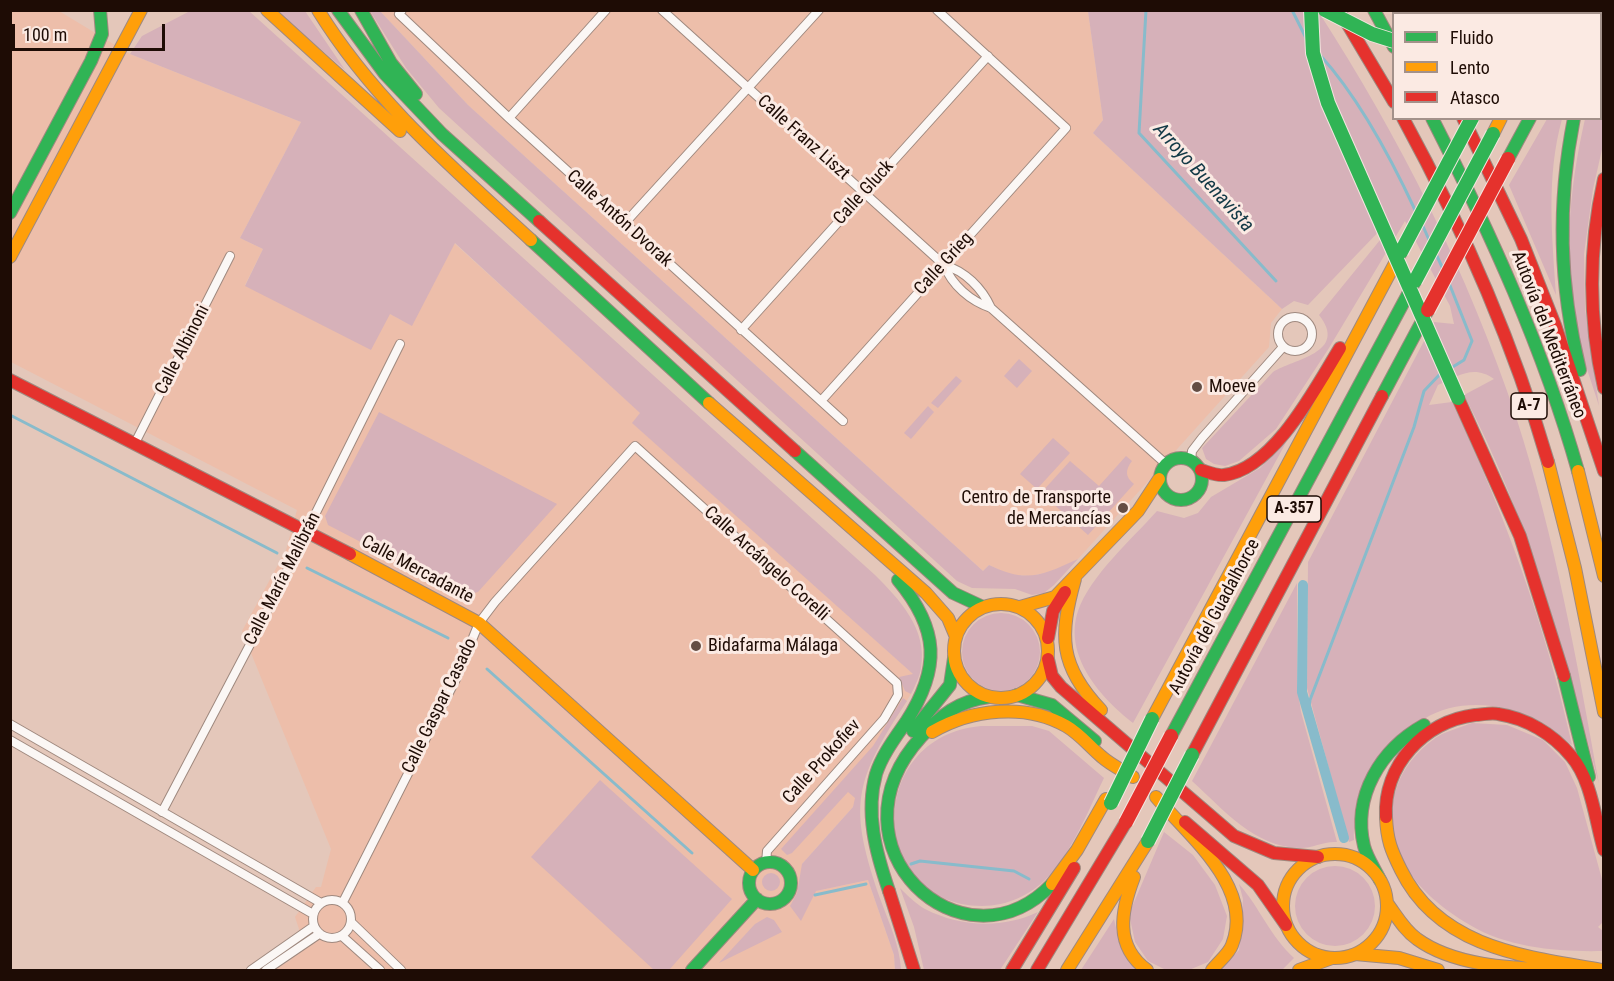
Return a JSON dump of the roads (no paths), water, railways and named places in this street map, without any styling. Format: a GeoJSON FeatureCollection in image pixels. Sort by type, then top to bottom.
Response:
{"type":"FeatureCollection","features":[{"type":"Feature","properties":{"kind":"main road"},"geometry":{"type":"LineString","coordinates":[[10,213],[91,61],[102,34],[100,10]]}},
{"type":"Feature","properties":{"kind":"main road"},"geometry":{"type":"LineString","coordinates":[[10,257],[109,66],[141,10]]}},
{"type":"Feature","properties":{"kind":"main road"},"geometry":{"type":"LineString","coordinates":[[267,10],[430,158],[453,168]]}},
{"type":"Feature","properties":{"kind":"main road"},"geometry":{"type":"LineString","coordinates":[[318,10],[347,55],[372,86],[453,168],[942,609],[953,625],[956,637],[950,685],[889,763],[873,797]]}},
{"type":"Feature","properties":{"kind":"main road"},"geometry":{"type":"LineString","coordinates":[[338,10],[385,74],[442,134],[953,593],[983,607]]}},
{"type":"Feature","properties":{"kind":"main road"},"geometry":{"type":"LineString","coordinates":[[361,10],[392,63],[431,111],[442,134]]}},
{"type":"Feature","properties":{"kind":"main road"},"geometry":{"type":"LineString","coordinates":[[1311,10],[1313,53],[1328,103],[1520,536],[1551,631],[1604,837]]}},
{"type":"Feature","properties":{"kind":"main road"},"geometry":{"type":"LineString","coordinates":[[1325,10],[1372,34],[1392,40]]}},
{"type":"Feature","properties":{"kind":"main road"},"geometry":{"type":"LineString","coordinates":[[1339,10],[1392,99]]}},
{"type":"Feature","properties":{"kind":"main road"},"geometry":{"type":"LineString","coordinates":[[1374,10],[1392,43]]}},
{"type":"Feature","properties":{"kind":"main road","name":"A-7"},"geometry":{"type":"LineString","coordinates":[[1404,120],[1476,264],[1518,374],[1554,481],[1586,616],[1604,712]]}},
{"type":"Feature","properties":{"kind":"main road","name":"Autovía del Mediterráneo"},"geometry":{"type":"LineString","coordinates":[[1433,120],[1491,237],[1530,329],[1566,431],[1604,576]]}},
{"type":"Feature","properties":{"kind":"main road"},"geometry":{"type":"LineString","coordinates":[[1464,120],[1521,239],[1555,325],[1604,471]]}},
{"type":"Feature","properties":{"kind":"main road"},"geometry":{"type":"LineString","coordinates":[[1012,970],[1109,801],[1471,120]]}},
{"type":"Feature","properties":{"kind":"main road","name":"Autovía del Guadalhorce"},"geometry":{"type":"LineString","coordinates":[[1037,970],[1126,822],[1501,120]]}},
{"type":"Feature","properties":{"kind":"main road","name":"A-357"},"geometry":{"type":"LineString","coordinates":[[1067,970],[1148,841],[1529,120]]}},
{"type":"Feature","properties":{"kind":"main road"},"geometry":{"type":"LineString","coordinates":[[1574,120],[1567,149],[1560,209],[1560,266],[1566,316],[1604,451]]}},
{"type":"Feature","properties":{"kind":"main road"},"geometry":{"type":"LineString","coordinates":[[1604,179],[1594,232],[1590,290],[1599,369],[1604,388]]}},
{"type":"Feature","properties":{"kind":"main road"},"geometry":{"type":"LineString","coordinates":[[1020,607],[1055,597],[1075,579],[1138,511],[1160,478],[1166,464],[1178,458],[1224,475],[1239,470],[1265,453],[1300,414],[1341,345],[1372,308]]}},
{"type":"Feature","properties":{"kind":"main road","name":"Calle Mercadante"},"geometry":{"type":"LineString","coordinates":[[10,380],[440,600],[479,623],[753,870]]}},
{"type":"Feature","properties":{"kind":"main road"},"geometry":{"type":"LineString","coordinates":[[1138,511],[1154,501],[1173,499],[1180,501],[1194,497],[1202,484],[1196,465]]}},
{"type":"Feature","properties":{"kind":"main road"},"geometry":{"type":"LineString","coordinates":[[1160,478],[1163,491],[1173,499]]}},
{"type":"Feature","properties":{"kind":"main road"},"geometry":{"type":"LineString","coordinates":[[844,523],[917,601],[929,627],[932,651],[930,674],[919,701],[877,772],[871,819],[876,854],[902,922],[914,970]]}},
{"type":"Feature","properties":{"kind":"main road"},"geometry":{"type":"LineString","coordinates":[[1075,579],[1053,611],[1047,640],[1052,676],[1061,687],[1234,836],[1267,853],[1293,859],[1342,855],[1356,858],[1368,866],[1380,880]]}},
{"type":"Feature","properties":{"kind":"main road"},"geometry":{"type":"LineString","coordinates":[[1075,579],[1062,628],[1064,652],[1070,672],[1089,698],[1123,730],[1166,777]]}},
{"type":"Feature","properties":{"kind":"main road"},"geometry":{"type":"LineString","coordinates":[[956,637],[966,619],[983,607],[1002,603],[1020,607],[1038,621],[1047,640]]}},
{"type":"Feature","properties":{"kind":"main road"},"geometry":{"type":"LineString","coordinates":[[954,658],[966,682],[976,691],[989,697]]}},
{"type":"Feature","properties":{"kind":"main road"},"geometry":{"type":"LineString","coordinates":[[1017,695],[1037,681],[1048,659]]}},
{"type":"Feature","properties":{"kind":"main road"},"geometry":{"type":"LineString","coordinates":[[1109,801],[1062,872],[1039,896],[1016,909],[988,915],[963,913],[937,905],[915,889],[898,868],[887,842],[885,816],[889,790],[899,765],[910,748],[947,709],[958,703],[989,697],[1003,698],[1017,695],[1038,697],[1050,702],[1258,885],[1304,949],[1332,958]]}},
{"type":"Feature","properties":{"kind":"main road"},"geometry":{"type":"LineString","coordinates":[[1556,970],[1457,957],[1438,951],[1416,939],[1387,903],[1380,880],[1364,847],[1361,821],[1364,797],[1375,771],[1393,747],[1418,727],[1445,716],[1488,712],[1525,721],[1550,734],[1572,757],[1583,778],[1604,849]]}},
{"type":"Feature","properties":{"kind":"main road"},"geometry":{"type":"LineString","coordinates":[[910,748],[954,720],[977,714],[1026,713],[1046,716],[1068,727],[1108,762],[1133,777]]}},
{"type":"Feature","properties":{"kind":"main road"},"geometry":{"type":"LineString","coordinates":[[1467,713],[1423,735],[1400,758],[1385,791],[1382,817],[1384,839],[1394,867],[1414,895],[1441,919],[1468,938],[1514,956],[1603,970]]}},
{"type":"Feature","properties":{"kind":"main road"},"geometry":{"type":"LineString","coordinates":[[1156,797],[1176,824],[1215,863],[1230,886],[1237,907],[1236,935],[1225,960],[1212,970]]}},
{"type":"Feature","properties":{"kind":"main road"},"geometry":{"type":"LineString","coordinates":[[1147,970],[1140,967],[1126,948],[1120,919],[1148,841]]}},
{"type":"Feature","properties":{"kind":"main road"},"geometry":{"type":"LineString","coordinates":[[1286,925],[1283,909],[1290,880],[1303,866],[1318,857]]}},
{"type":"Feature","properties":{"kind":"main road"},"geometry":{"type":"LineString","coordinates":[[773,862],[785,868],[789,874],[790,888],[783,900],[777,903],[770,904],[757,899],[749,882],[753,870],[766,863],[773,862]]}},
{"type":"Feature","properties":{"kind":"main road"},"geometry":{"type":"LineString","coordinates":[[692,970],[757,899]]}},
{"type":"Feature","properties":{"kind":"main road"},"geometry":{"type":"LineString","coordinates":[[1355,954],[1370,945],[1381,931],[1387,903]]}},
{"type":"Feature","properties":{"kind":"main road"},"geometry":{"type":"LineString","coordinates":[[1299,970],[1332,958],[1355,954],[1400,958],[1438,970]]}},
{"type":"Feature","properties":{"kind":"street"},"geometry":{"type":"LineString","coordinates":[[509,118],[606,10]]}},
{"type":"Feature","properties":{"kind":"street","name":"Calle Franz Liszt"},"geometry":{"type":"LineString","coordinates":[[662,10],[944,265],[957,269],[985,293],[991,308],[1166,464]]}},
{"type":"Feature","properties":{"kind":"street"},"geometry":{"type":"LineString","coordinates":[[624,224],[819,10]]}},
{"type":"Feature","properties":{"kind":"street"},"geometry":{"type":"LineString","coordinates":[[937,10],[988,56]]}},
{"type":"Feature","properties":{"kind":"street","name":"Calle Antón Dvorak"},"geometry":{"type":"LineString","coordinates":[[401,12],[509,118],[843,421]]}},
{"type":"Feature","properties":{"kind":"street","name":"Calle Grieg"},"geometry":{"type":"LineString","coordinates":[[821,401],[1066,128],[988,56]]}},
{"type":"Feature","properties":{"kind":"street","name":"Calle Gluck"},"geometry":{"type":"LineString","coordinates":[[741,330],[988,56]]}},
{"type":"Feature","properties":{"kind":"street","name":"Calle Albinoni"},"geometry":{"type":"LineString","coordinates":[[134,445],[230,256]]}},
{"type":"Feature","properties":{"kind":"street"},"geometry":{"type":"LineString","coordinates":[[1293,317],[1309,323],[1313,334],[1305,349],[1293,352],[1283,346],[1278,332],[1283,322],[1293,317]]}},
{"type":"Feature","properties":{"kind":"street","name":"Calle María Malibrán"},"geometry":{"type":"LineString","coordinates":[[162,812],[306,533],[400,344]]}},
{"type":"Feature","properties":{"kind":"street"},"geometry":{"type":"LineString","coordinates":[[1196,465],[1192,451],[1283,346]]}},
{"type":"Feature","properties":{"kind":"street","name":"Calle Gaspar Casado"},"geometry":{"type":"LineString","coordinates":[[343,902],[456,679],[479,623],[495,602],[635,446]]}},
{"type":"Feature","properties":{"kind":"street","name":"Calle Arcángelo Corelli"},"geometry":{"type":"LineString","coordinates":[[635,446],[897,683]]}},
{"type":"Feature","properties":{"kind":"street","name":"Calle Prokofiev"},"geometry":{"type":"LineString","coordinates":[[766,863],[767,851],[884,720],[898,695],[897,683]]}},
{"type":"Feature","properties":{"kind":"street"},"geometry":{"type":"LineString","coordinates":[[10,724],[321,903]]}},
{"type":"Feature","properties":{"kind":"street"},"geometry":{"type":"LineString","coordinates":[[10,740],[313,914],[317,930],[333,938],[342,936],[351,922],[350,911],[343,902],[334,899],[321,903],[313,914]]}},
{"type":"Feature","properties":{"kind":"street"},"geometry":{"type":"LineString","coordinates":[[351,922],[401,970]]}},
{"type":"Feature","properties":{"kind":"street"},"geometry":{"type":"LineString","coordinates":[[251,970],[317,930]]}},
{"type":"Feature","properties":{"kind":"street"},"geometry":{"type":"LineString","coordinates":[[266,970],[317,930]]}},
{"type":"Feature","properties":{"kind":"street"},"geometry":{"type":"LineString","coordinates":[[342,936],[381,970]]}},
{"type":"Feature","properties":{"kind":"waterway","name":"Arroyo Buenavista"},"geometry":{"type":"LineString","coordinates":[[1146,10],[1139,133],[1276,281]]}},
{"type":"Feature","properties":{"kind":"waterway"},"geometry":{"type":"LineString","coordinates":[[1292,10],[1306,38]]}},
{"type":"Feature","properties":{"kind":"waterway"},"geometry":{"type":"LineString","coordinates":[[1320,55],[1348,90],[1374,130],[1416,212]]}},
{"type":"Feature","properties":{"kind":"waterway"},"geometry":{"type":"LineString","coordinates":[[1422,224],[1430,242]]}},
{"type":"Feature","properties":{"kind":"waterway"},"geometry":{"type":"LineString","coordinates":[[1436,254],[1443,269]]}},
{"type":"Feature","properties":{"kind":"waterway"},"geometry":{"type":"LineString","coordinates":[[1449,283],[1472,341],[1464,360],[1451,368]]}},
{"type":"Feature","properties":{"kind":"waterway"},"geometry":{"type":"LineString","coordinates":[[1308,714],[1310,700],[1414,427],[1424,391],[1442,372]]}},
{"type":"Feature","properties":{"kind":"waterway"},"geometry":{"type":"LineString","coordinates":[[10,415],[277,553]]}},
{"type":"Feature","properties":{"kind":"waterway"},"geometry":{"type":"LineString","coordinates":[[307,568],[448,638]]}},
{"type":"Feature","properties":{"kind":"waterway"},"geometry":{"type":"LineString","coordinates":[[1303,585],[1302,692],[1344,838]]}},
{"type":"Feature","properties":{"kind":"waterway"},"geometry":{"type":"LineString","coordinates":[[487,669],[692,853]]}},
{"type":"Feature","properties":{"kind":"waterway"},"geometry":{"type":"LineString","coordinates":[[911,864],[920,861],[1014,871],[1029,879]]}},
{"type":"Feature","properties":{"kind":"waterway"},"geometry":{"type":"LineString","coordinates":[[815,895],[866,884]]}},
{"type":"Feature","properties":{"kind":"place","name":"Moeve"},"geometry":{"type":"Point","coordinates":[1197,387]}},
{"type":"Feature","properties":{"kind":"place","name":"Centro de Transporte de Mercancías"},"geometry":{"type":"Point","coordinates":[1123,508]}},
{"type":"Feature","properties":{"kind":"place","name":"Bidafarma Málaga"},"geometry":{"type":"Point","coordinates":[696,646]}}]}
